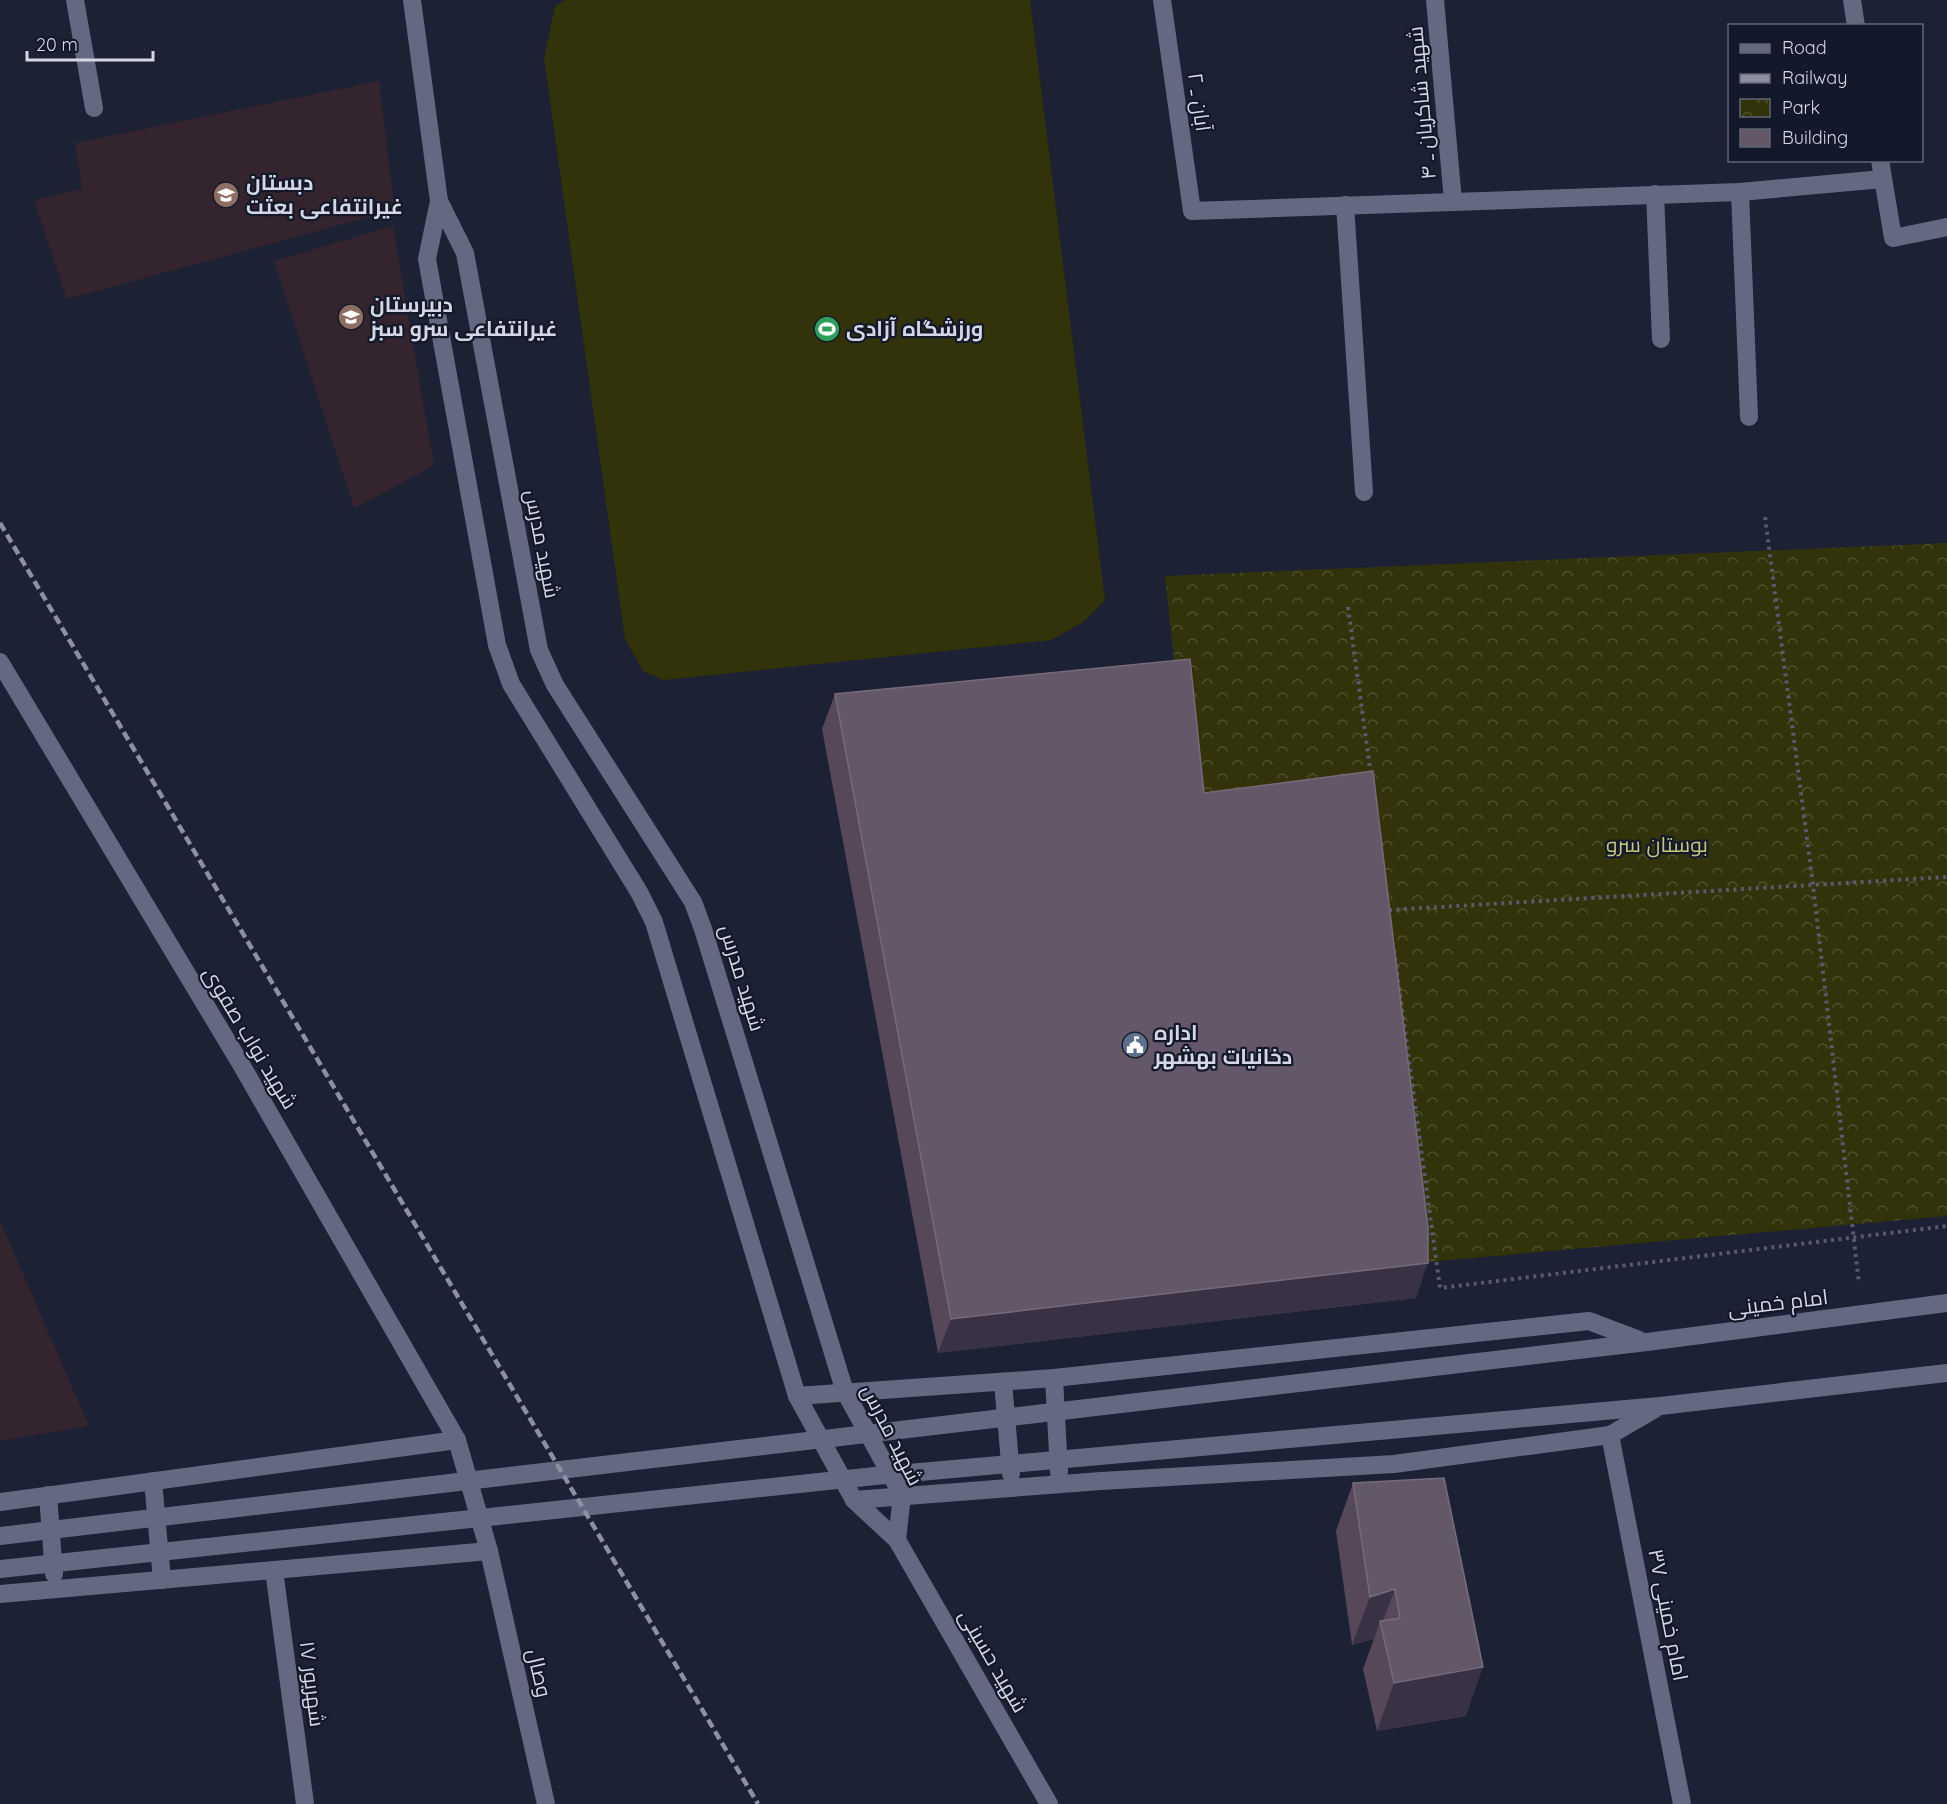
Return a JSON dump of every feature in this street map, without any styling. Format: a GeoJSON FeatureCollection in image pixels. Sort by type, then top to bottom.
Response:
{"type":"FeatureCollection","features":[{"type":"Feature","properties":{"kind":"street"},"geometry":{"type":"LineString","coordinates":[[75,0],[94,108]]}},
{"type":"Feature","properties":{"kind":"street","name":"شهید مدرس"},"geometry":{"type":"LineString","coordinates":[[411,0],[439,201],[465,253],[539,650],[555,685],[693,902],[845,1392],[902,1495],[897,1540]]}},
{"type":"Feature","properties":{"kind":"street","name":"آبان ـ ۲"},"geometry":{"type":"LineString","coordinates":[[1162,0],[1192,211],[1345,205]]}},
{"type":"Feature","properties":{"kind":"street","name":"شهید شاکریان ـ ۴"},"geometry":{"type":"LineString","coordinates":[[1435,0],[1453,201]]}},
{"type":"Feature","properties":{"kind":"street"},"geometry":{"type":"LineString","coordinates":[[1852,0],[1856,24]]}},
{"type":"Feature","properties":{"kind":"street"},"geometry":{"type":"LineString","coordinates":[[1880,162],[1893,238],[1947,226]]}},
{"type":"Feature","properties":{"kind":"street"},"geometry":{"type":"LineString","coordinates":[[1364,492],[1345,205],[1740,192],[1883,179]]}},
{"type":"Feature","properties":{"kind":"street"},"geometry":{"type":"LineString","coordinates":[[1740,192],[1749,417]]}},
{"type":"Feature","properties":{"kind":"street"},"geometry":{"type":"LineString","coordinates":[[1655,194],[1661,339]]}},
{"type":"Feature","properties":{"kind":"street","name":"شهید مدرس"},"geometry":{"type":"LineString","coordinates":[[439,201],[427,259],[497,645],[511,684],[639,892],[654,922],[797,1396],[854,1500],[897,1540]]}},
{"type":"Feature","properties":{"kind":"street","name":"شهید نواب صفوی"},"geometry":{"type":"LineString","coordinates":[[0,662],[242,1066],[457,1440],[489,1551]]}},
{"type":"Feature","properties":{"kind":"street","name":"امام خمینی"},"geometry":{"type":"LineString","coordinates":[[0,1536],[1647,1342],[1947,1303]]}},
{"type":"Feature","properties":{"kind":"street"},"geometry":{"type":"LineString","coordinates":[[797,1396],[1054,1378],[1589,1321],[1647,1342]]}},
{"type":"Feature","properties":{"kind":"street"},"geometry":{"type":"LineString","coordinates":[[0,1569],[875,1476],[1615,1411],[1947,1373]]}},
{"type":"Feature","properties":{"kind":"street"},"geometry":{"type":"LineString","coordinates":[[1054,1378],[1060,1485]]}},
{"type":"Feature","properties":{"kind":"street"},"geometry":{"type":"LineString","coordinates":[[1003,1382],[1012,1488]]}},
{"type":"Feature","properties":{"kind":"street"},"geometry":{"type":"LineString","coordinates":[[854,1500],[1394,1464],[1610,1436],[1660,1406]]}},
{"type":"Feature","properties":{"kind":"street","name":"امام خمینی ۳۷"},"geometry":{"type":"LineString","coordinates":[[1610,1436],[1682,1804]]}},
{"type":"Feature","properties":{"kind":"street"},"geometry":{"type":"LineString","coordinates":[[0,1502],[457,1440]]}},
{"type":"Feature","properties":{"kind":"street"},"geometry":{"type":"LineString","coordinates":[[153,1481],[162,1580]]}},
{"type":"Feature","properties":{"kind":"street"},"geometry":{"type":"LineString","coordinates":[[48,1495],[55,1588]]}},
{"type":"Feature","properties":{"kind":"street","name":"شهید حسینی"},"geometry":{"type":"LineString","coordinates":[[897,1540],[1049,1804]]}},
{"type":"Feature","properties":{"kind":"street"},"geometry":{"type":"LineString","coordinates":[[0,1594],[489,1551]]}},
{"type":"Feature","properties":{"kind":"street","name":"وصال"},"geometry":{"type":"LineString","coordinates":[[489,1551],[546,1804]]}},
{"type":"Feature","properties":{"kind":"street","name":"۱۷ شهریور"},"geometry":{"type":"LineString","coordinates":[[274,1570],[305,1804]]}},
{"type":"Feature","properties":{"kind":"path"},"geometry":{"type":"LineString","coordinates":[[1765,517],[1813,885],[1863,1314]]}},
{"type":"Feature","properties":{"kind":"path"},"geometry":{"type":"LineString","coordinates":[[1348,608],[1372,782]]}},
{"type":"Feature","properties":{"kind":"path"},"geometry":{"type":"LineString","coordinates":[[1389,910],[1947,877]]}},
{"type":"Feature","properties":{"kind":"path"},"geometry":{"type":"LineString","coordinates":[[1388,898],[1391,922]]}},
{"type":"Feature","properties":{"kind":"path"},"geometry":{"type":"LineString","coordinates":[[1394,946],[1440,1288],[1947,1226]]}},
{"type":"Feature","properties":{"kind":"shaded area","name":"دبستان غیرانتفاعی بعثت"},"geometry":{"type":"Polygon","coordinates":[[[379,81],[395,210],[67,299],[34,200],[82,189],[75,143],[379,81]]]}},
{"type":"Feature","properties":{"kind":"shaded area","name":"دبیرستان غیرانتفاعی سرو سبز"},"geometry":{"type":"Polygon","coordinates":[[[393,226],[434,466],[354,508],[274,261],[393,226]]]}},
{"type":"Feature","properties":{"kind":"shaded area"},"geometry":{"type":"Polygon","coordinates":[[[0,1221],[89,1426],[0,1441],[0,1221]]]}},
{"type":"Feature","properties":{"kind":"green space","name":"ورزشگاه آزادی"},"geometry":{"type":"Polygon","coordinates":[[[565,0],[1030,0],[1105,600],[1082,623],[1051,640],[664,680],[643,671],[625,639],[544,58],[555,7],[565,0]]]}},
{"type":"Feature","properties":{"kind":"green space","name":"بوستان سرو"},"geometry":{"type":"Polygon","coordinates":[[[1947,543],[1947,1216],[1415,1263],[1192,827],[1165,576],[1947,543]]]}},
{"type":"Feature","properties":{"kind":"building","name":"اداره دخانیات بهشهر"},"geometry":{"type":"Polygon","coordinates":[[[1190,659],[1204,793],[1373,771],[1428,1228],[1428,1263],[951,1319],[835,694],[1190,659]]]}},
{"type":"Feature","properties":{"kind":"building"},"geometry":{"type":"Polygon","coordinates":[[[1444,1478],[1483,1667],[1394,1683],[1380,1621],[1400,1618],[1395,1589],[1370,1597],[1353,1483],[1444,1478]]]}},
{"type":"Feature","properties":{"kind":"railway"},"geometry":{"type":"LineString","coordinates":[[0,523],[758,1804]]}},
{"type":"Feature","properties":{"kind":"place","name":"دبستان غیرانتفاعی بعثت"},"geometry":{"type":"Point","coordinates":[226,195]}},
{"type":"Feature","properties":{"kind":"place","name":"دبیرستان غیرانتفاعی سرو سبز"},"geometry":{"type":"Point","coordinates":[351,317]}},
{"type":"Feature","properties":{"kind":"place","name":"ورزشگاه آزادی"},"geometry":{"type":"Point","coordinates":[827,329]}},
{"type":"Feature","properties":{"kind":"place","name":"اداره دخانیات بهشهر"},"geometry":{"type":"Point","coordinates":[1135,1045]}}]}
